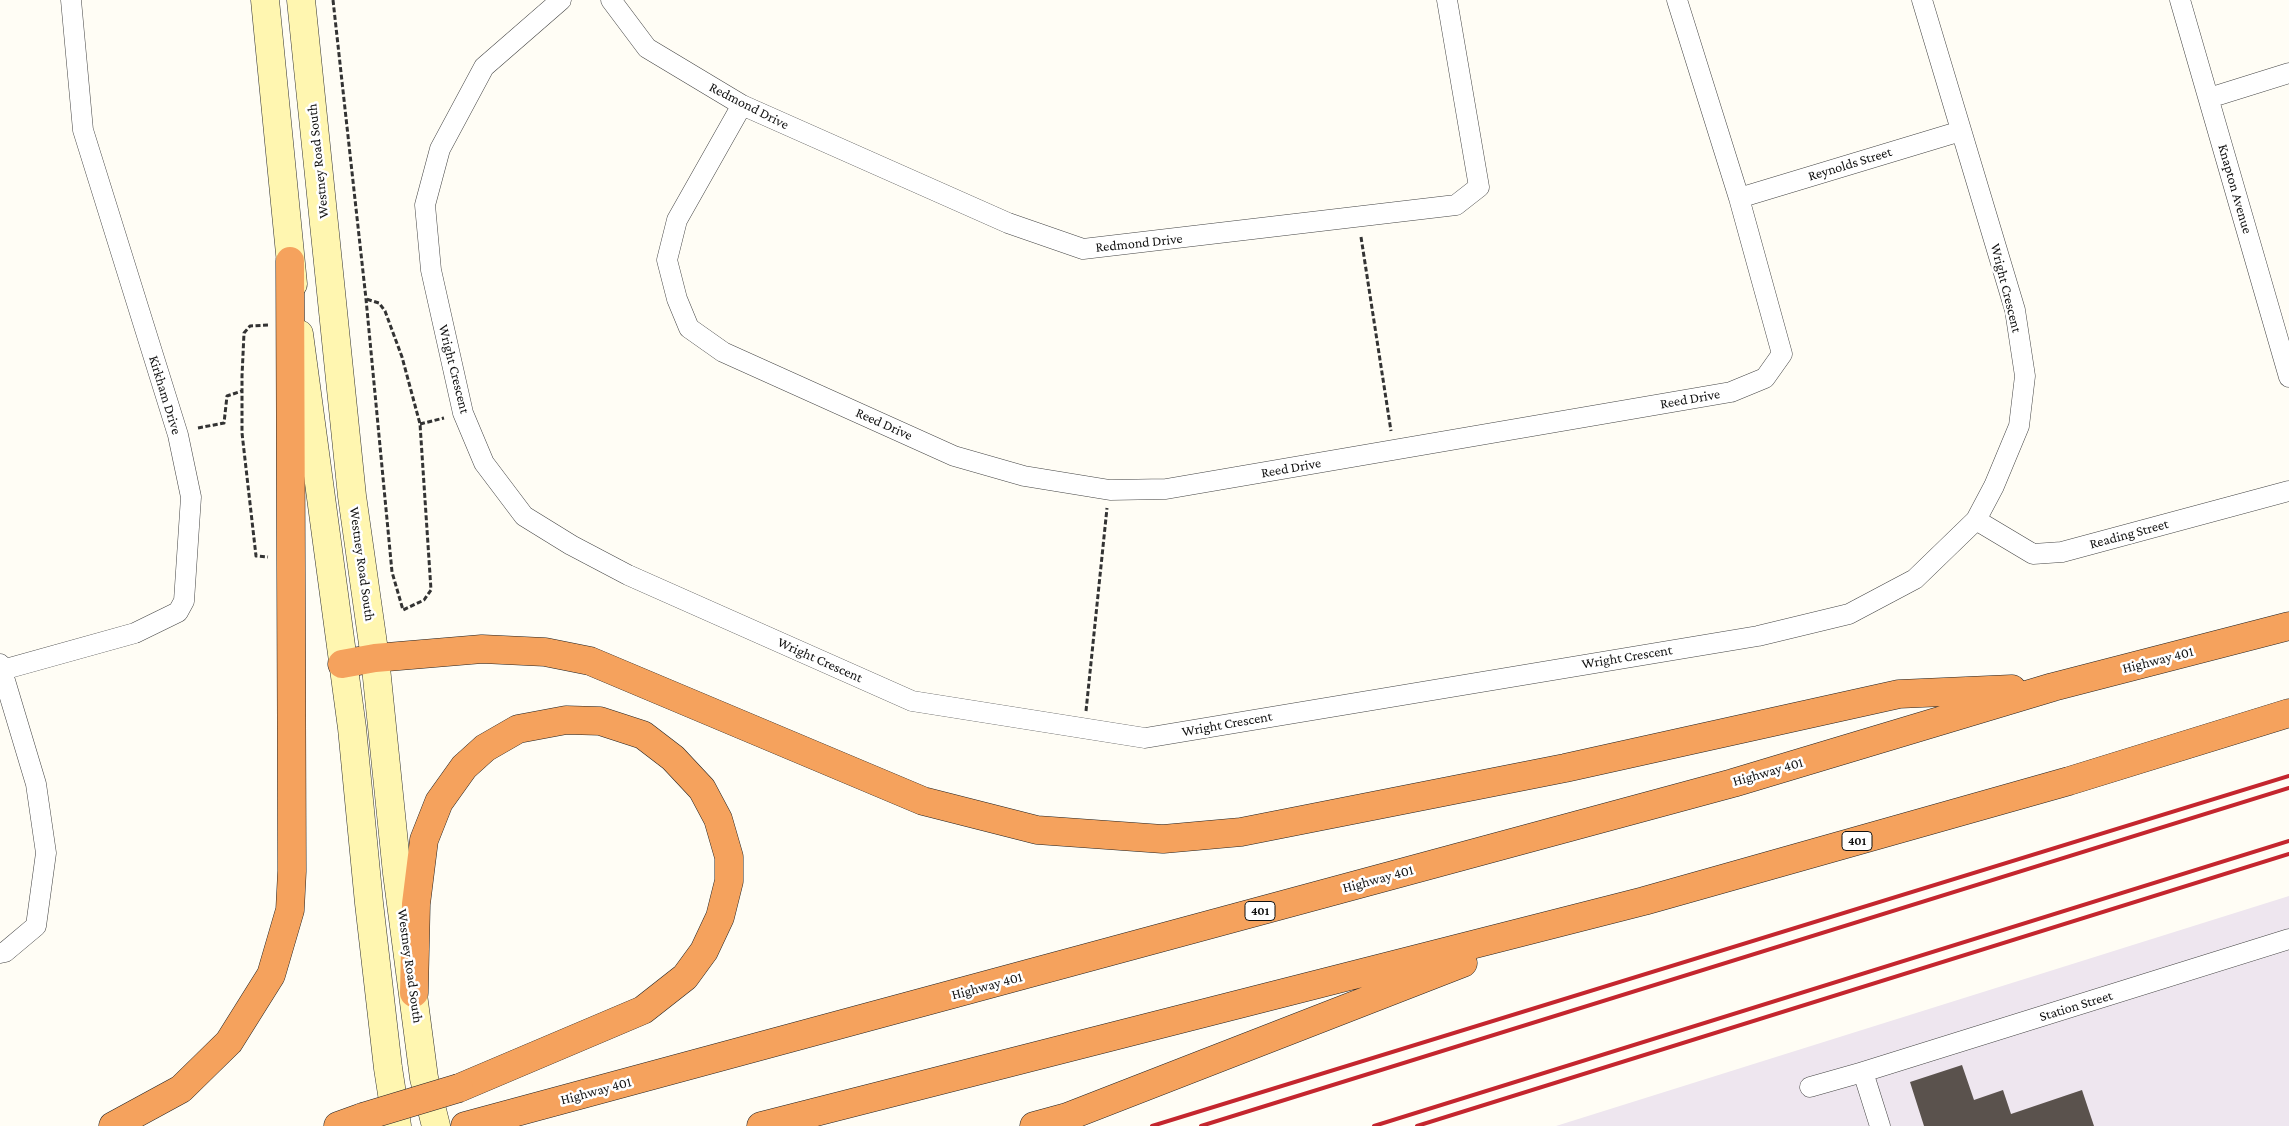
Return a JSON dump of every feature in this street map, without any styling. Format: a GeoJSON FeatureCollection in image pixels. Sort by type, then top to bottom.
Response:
{"type":"FeatureCollection","features":[{"type":"Feature","properties":{"kind":"highway"},"geometry":{"type":"LineString","coordinates":[[113,1126],[181,1089],[229,1042],[271,974],[290,910],[292,851],[290,261]]}},
{"type":"Feature","properties":{"kind":"highway","name":"Highway 401"},"geometry":{"type":"LineString","coordinates":[[465,1126],[1723,785],[2053,687],[2289,626]]}},
{"type":"Feature","properties":{"kind":"highway"},"geometry":{"type":"LineString","coordinates":[[342,664],[375,658],[482,649],[545,652],[590,661],[922,801],[1037,830],[1163,839],[1241,832],[1565,768],[1899,694],[2053,687]]}},
{"type":"Feature","properties":{"kind":"highway","name":"401"},"geometry":{"type":"LineString","coordinates":[[761,1126],[1644,901],[2070,781],[2289,713]]}},
{"type":"Feature","properties":{"kind":"highway"},"geometry":{"type":"LineString","coordinates":[[350,1122],[459,1088],[643,1010],[685,978],[704,951],[720,917],[729,881],[730,857],[718,819],[702,790],[673,758],[642,735],[600,721],[566,720],[518,729],[485,748],[464,767],[439,802],[424,840],[416,904],[414,993]]}},
{"type":"Feature","properties":{"kind":"highway"},"geometry":{"type":"LineString","coordinates":[[1034,1126],[1067,1117],[1454,966],[1644,901]]}},
{"type":"Feature","properties":{"kind":"main road"},"geometry":{"type":"LineString","coordinates":[[265,0],[290,261],[352,728],[388,1068],[397,1126]]}},
{"type":"Feature","properties":{"kind":"main road","name":"Westney Road South"},"geometry":{"type":"LineString","coordinates":[[301,0],[352,496],[375,658],[397,873],[424,1078],[436,1126]]}},
{"type":"Feature","properties":{"kind":"street","name":"Kirkham Drive"},"geometry":{"type":"LineString","coordinates":[[1,667],[135,632],[178,612],[184,600],[191,496],[178,435],[84,130],[71,0]]}},
{"type":"Feature","properties":{"kind":"street","name":"Wright Crescent"},"geometry":{"type":"LineString","coordinates":[[561,0],[484,67],[440,149],[425,205],[430,270],[463,413],[484,463],[524,516],[571,545],[628,575],[912,701],[1145,738],[1767,634],[1849,614],[1915,579],[1976,520],[1994,486],[2019,426],[2025,376],[2014,310],[1922,0]]}},
{"type":"Feature","properties":{"kind":"street","name":"Redmond Drive"},"geometry":{"type":"LineString","coordinates":[[610,0],[646,48],[742,105],[1008,223],[1083,249],[1456,205],[1479,187],[1447,0]]}},
{"type":"Feature","properties":{"kind":"street","name":"Reed Drive"},"geometry":{"type":"LineString","coordinates":[[742,105],[677,220],[667,260],[677,299],[689,328],[723,352],[954,456],[1024,476],[1110,490],[1166,490],[1732,392],[1765,378],[1782,354],[1739,198],[1677,0]]}},
{"type":"Feature","properties":{"kind":"street","name":"Knapton Avenue"},"geometry":{"type":"LineString","coordinates":[[2180,0],[2208,98],[2282,326],[2289,377]]}},
{"type":"Feature","properties":{"kind":"street"},"geometry":{"type":"LineString","coordinates":[[2208,98],[2289,73]]}},
{"type":"Feature","properties":{"kind":"street","name":"Reynolds Street"},"geometry":{"type":"LineString","coordinates":[[1739,198],[1961,131]]}},
{"type":"Feature","properties":{"kind":"street","name":"Reading Street"},"geometry":{"type":"LineString","coordinates":[[1976,520],[2033,554],[2062,552],[2289,491]]}},
{"type":"Feature","properties":{"kind":"street"},"geometry":{"type":"LineString","coordinates":[[0,953],[5,952],[36,926],[46,853],[36,784],[1,667]]}},
{"type":"Feature","properties":{"kind":"street","name":"Station Street"},"geometry":{"type":"LineString","coordinates":[[1810,1087],[2289,939]]}},
{"type":"Feature","properties":{"kind":"street"},"geometry":{"type":"LineString","coordinates":[[1863,1072],[1880,1126]]}},
{"type":"Feature","properties":{"kind":"path"},"geometry":{"type":"LineString","coordinates":[[333,0],[366,299],[392,572],[403,610],[424,600],[431,590],[420,424],[402,357],[385,312],[379,303],[366,299]]}},
{"type":"Feature","properties":{"kind":"path"},"geometry":{"type":"LineString","coordinates":[[1361,237],[1394,450]]}},
{"type":"Feature","properties":{"kind":"path"},"geometry":{"type":"LineString","coordinates":[[269,325],[250,326],[244,333],[242,433],[256,556],[274,557]]}},
{"type":"Feature","properties":{"kind":"path"},"geometry":{"type":"LineString","coordinates":[[198,428],[224,423],[227,396],[242,391]]}},
{"type":"Feature","properties":{"kind":"path"},"geometry":{"type":"LineString","coordinates":[[420,424],[463,413]]}},
{"type":"Feature","properties":{"kind":"path"},"geometry":{"type":"LineString","coordinates":[[1086,728],[1086,703],[1110,490]]}},
{"type":"Feature","properties":{"kind":"shaded area"},"geometry":{"type":"Polygon","coordinates":[[[2289,896],[2289,1126],[1556,1126],[2289,896]]]}},
{"type":"Feature","properties":{"kind":"building"},"geometry":{"type":"Polygon","coordinates":[[[1962,1065],[1974,1100],[2003,1090],[2011,1114],[2082,1090],[2094,1126],[1924,1126],[1910,1082],[1962,1065]]]}},
{"type":"Feature","properties":{"kind":"railway"},"geometry":{"type":"LineString","coordinates":[[1152,1126],[2289,776]]}},
{"type":"Feature","properties":{"kind":"railway"},"geometry":{"type":"LineString","coordinates":[[1201,1126],[2289,788]]}},
{"type":"Feature","properties":{"kind":"railway"},"geometry":{"type":"LineString","coordinates":[[1374,1126],[2289,841]]}},
{"type":"Feature","properties":{"kind":"railway"},"geometry":{"type":"LineString","coordinates":[[1417,1126],[2289,854]]}}]}
